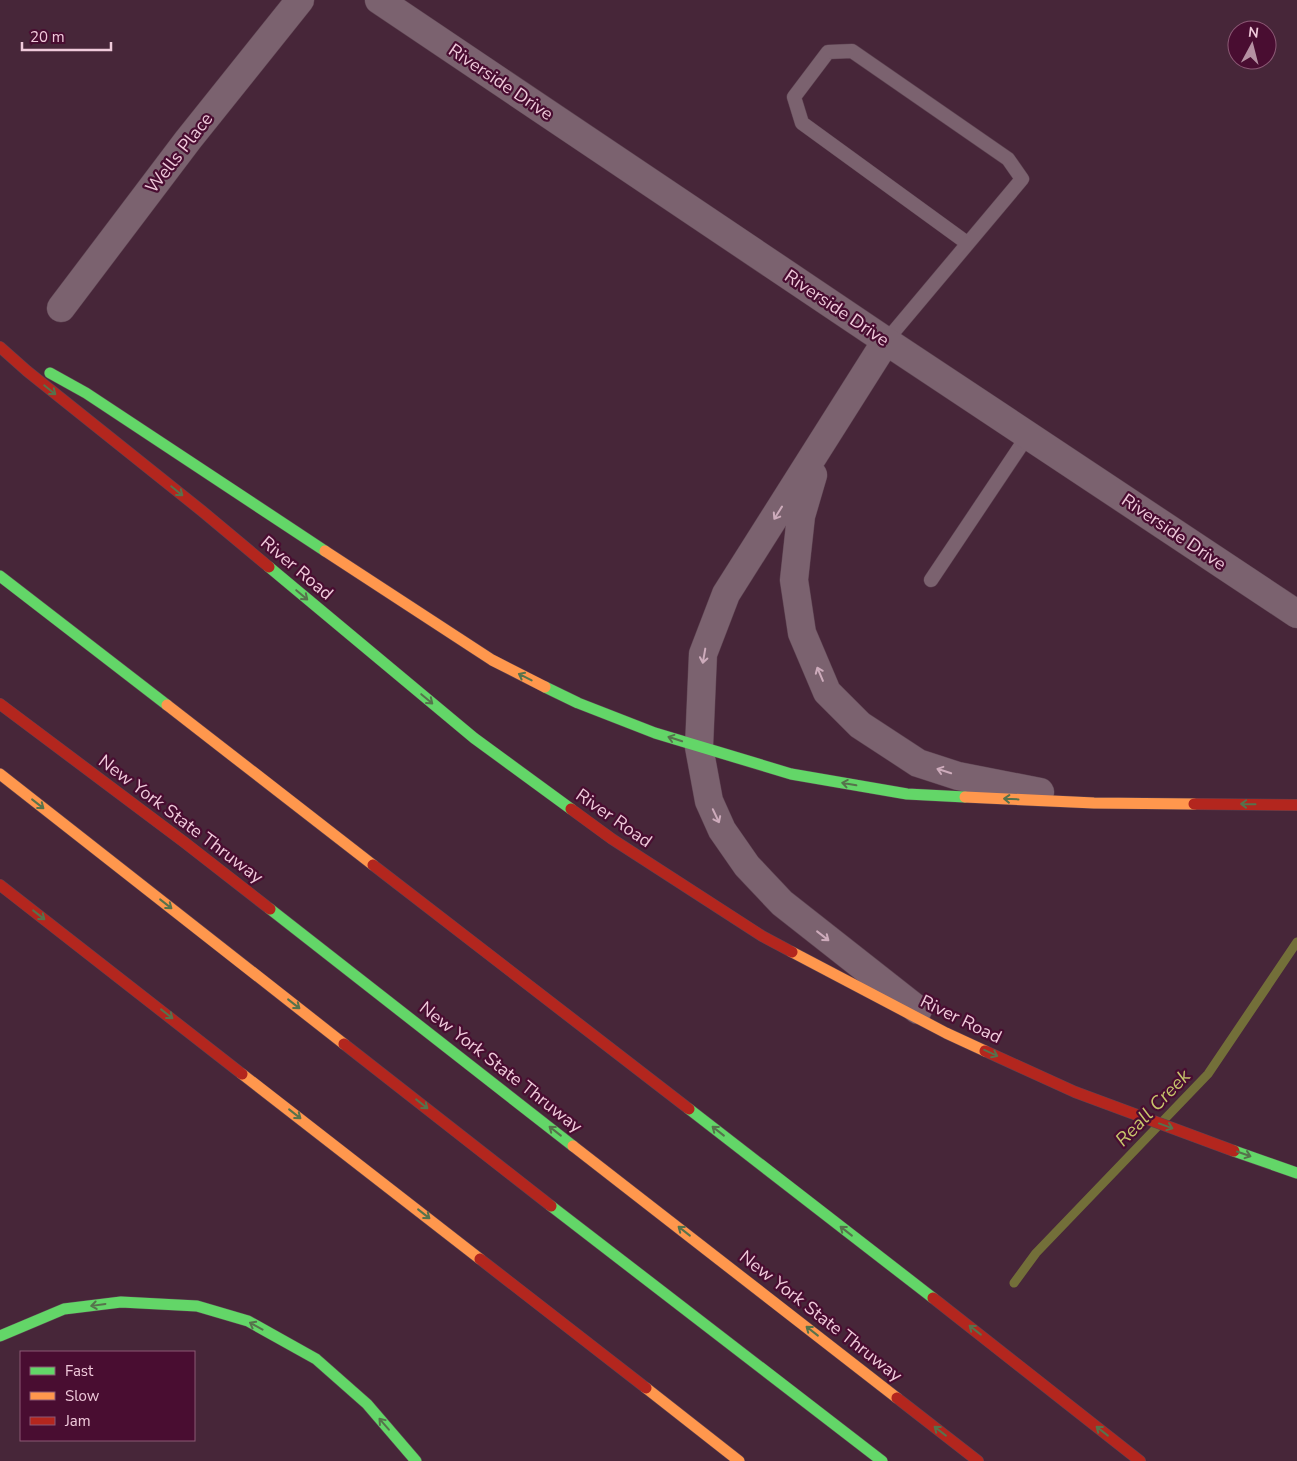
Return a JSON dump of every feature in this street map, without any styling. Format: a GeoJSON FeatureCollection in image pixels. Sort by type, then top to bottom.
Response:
{"type":"FeatureCollection","features":[{"type":"Feature","properties":{"kind":"main road"},"geometry":{"type":"LineString","coordinates":[[0,347],[86,393],[252,504],[492,660],[578,703],[655,733],[791,774],[907,794],[1094,803],[1297,805]]}},
{"type":"Feature","properties":{"kind":"main road","name":"River Road"},"geometry":{"type":"LineString","coordinates":[[0,347],[210,518],[474,738],[612,839],[762,936],[946,1033],[1075,1092],[1134,1115],[1297,1172]]}},
{"type":"Feature","properties":{"kind":"main road"},"geometry":{"type":"LineString","coordinates":[[0,576],[994,1345],[1140,1461]]}},
{"type":"Feature","properties":{"kind":"main road","name":"New York State Thruway"},"geometry":{"type":"LineString","coordinates":[[0,704],[184,842],[978,1461]]}},
{"type":"Feature","properties":{"kind":"main road"},"geometry":{"type":"LineString","coordinates":[[0,774],[544,1200],[882,1461]]}},
{"type":"Feature","properties":{"kind":"main road"},"geometry":{"type":"LineString","coordinates":[[0,885],[739,1461]]}},
{"type":"Feature","properties":{"kind":"main road"},"geometry":{"type":"LineString","coordinates":[[0,1336],[64,1309],[121,1302],[197,1306],[248,1321],[316,1359],[367,1404],[416,1461]]}},
{"type":"Feature","properties":{"kind":"street","name":"Wells Place"},"geometry":{"type":"LineString","coordinates":[[61,308],[188,140],[300,0]]}},
{"type":"Feature","properties":{"kind":"street","name":"Riverside Drive"},"geometry":{"type":"LineString","coordinates":[[379,0],[886,341],[1297,614]]}},
{"type":"Feature","properties":{"kind":"street"},"geometry":{"type":"LineString","coordinates":[[886,341],[726,594],[704,654],[698,747],[709,801],[722,830],[747,866],[782,903],[946,1033]]}},
{"type":"Feature","properties":{"kind":"street"},"geometry":{"type":"LineString","coordinates":[[822,442],[801,516],[794,580],[802,633],[828,692],[860,725],[918,763],[958,776],[1094,803]]}},
{"type":"Feature","properties":{"kind":"lane"},"geometry":{"type":"LineString","coordinates":[[886,341],[1022,179],[1008,159],[852,51],[828,52],[794,97],[802,123],[967,243]]}},
{"type":"Feature","properties":{"kind":"lane"},"geometry":{"type":"LineString","coordinates":[[931,580],[1028,435]]}},
{"type":"Feature","properties":{"kind":"waterway","name":"Reall Creek"},"geometry":{"type":"LineString","coordinates":[[1014,1283],[1036,1253],[1208,1074],[1297,942]]}},
{"type":"Feature","properties":{"kind":"traffic: fast"},"geometry":{"type":"LineString","coordinates":[[50,373],[86,393],[325,551]]}},
{"type":"Feature","properties":{"kind":"traffic: fast"},"geometry":{"type":"LineString","coordinates":[[269,567],[474,738],[571,809]]}},
{"type":"Feature","properties":{"kind":"traffic: fast"},"geometry":{"type":"LineString","coordinates":[[0,576],[167,705]]}},
{"type":"Feature","properties":{"kind":"traffic: fast"},"geometry":{"type":"LineString","coordinates":[[545,687],[578,703],[655,733],[791,774],[907,794],[965,797]]}},
{"type":"Feature","properties":{"kind":"traffic: fast"},"geometry":{"type":"LineString","coordinates":[[270,909],[573,1146]]}},
{"type":"Feature","properties":{"kind":"traffic: fast"},"geometry":{"type":"LineString","coordinates":[[689,1109],[933,1298]]}},
{"type":"Feature","properties":{"kind":"traffic: fast"},"geometry":{"type":"LineString","coordinates":[[1234,1151],[1297,1173]]}},
{"type":"Feature","properties":{"kind":"traffic: fast"},"geometry":{"type":"LineString","coordinates":[[551,1206],[882,1461]]}},
{"type":"Feature","properties":{"kind":"traffic: fast"},"geometry":{"type":"LineString","coordinates":[[0,1336],[64,1309],[121,1302],[197,1306],[248,1321],[316,1359],[367,1404],[416,1461]]}},
{"type":"Feature","properties":{"kind":"traffic: slow"},"geometry":{"type":"LineString","coordinates":[[325,551],[492,660],[545,687]]}},
{"type":"Feature","properties":{"kind":"traffic: slow"},"geometry":{"type":"LineString","coordinates":[[167,705],[373,865]]}},
{"type":"Feature","properties":{"kind":"traffic: slow"},"geometry":{"type":"LineString","coordinates":[[0,774],[344,1044]]}},
{"type":"Feature","properties":{"kind":"traffic: slow"},"geometry":{"type":"LineString","coordinates":[[965,797],[1094,803],[1194,804]]}},
{"type":"Feature","properties":{"kind":"traffic: slow"},"geometry":{"type":"LineString","coordinates":[[792,952],[946,1033],[985,1051]]}},
{"type":"Feature","properties":{"kind":"traffic: slow"},"geometry":{"type":"LineString","coordinates":[[242,1074],[480,1259]]}},
{"type":"Feature","properties":{"kind":"traffic: slow"},"geometry":{"type":"LineString","coordinates":[[573,1146],[897,1398]]}},
{"type":"Feature","properties":{"kind":"traffic: slow"},"geometry":{"type":"LineString","coordinates":[[646,1388],[739,1461]]}},
{"type":"Feature","properties":{"kind":"traffic: jam"},"geometry":{"type":"LineString","coordinates":[[0,347],[269,567]]}},
{"type":"Feature","properties":{"kind":"traffic: jam"},"geometry":{"type":"LineString","coordinates":[[0,704],[270,909]]}},
{"type":"Feature","properties":{"kind":"traffic: jam"},"geometry":{"type":"LineString","coordinates":[[1194,804],[1297,805]]}},
{"type":"Feature","properties":{"kind":"traffic: jam"},"geometry":{"type":"LineString","coordinates":[[571,809],[612,839],[762,936],[792,952]]}},
{"type":"Feature","properties":{"kind":"traffic: jam"},"geometry":{"type":"LineString","coordinates":[[373,865],[689,1109]]}},
{"type":"Feature","properties":{"kind":"traffic: jam"},"geometry":{"type":"LineString","coordinates":[[0,885],[242,1074]]}},
{"type":"Feature","properties":{"kind":"traffic: jam"},"geometry":{"type":"LineString","coordinates":[[344,1044],[551,1206]]}},
{"type":"Feature","properties":{"kind":"traffic: jam"},"geometry":{"type":"LineString","coordinates":[[985,1051],[1075,1092],[1234,1151]]}},
{"type":"Feature","properties":{"kind":"traffic: jam"},"geometry":{"type":"LineString","coordinates":[[480,1259],[646,1388]]}},
{"type":"Feature","properties":{"kind":"traffic: jam"},"geometry":{"type":"LineString","coordinates":[[933,1298],[1140,1461]]}},
{"type":"Feature","properties":{"kind":"traffic: jam"},"geometry":{"type":"LineString","coordinates":[[897,1398],[978,1461]]}}]}
